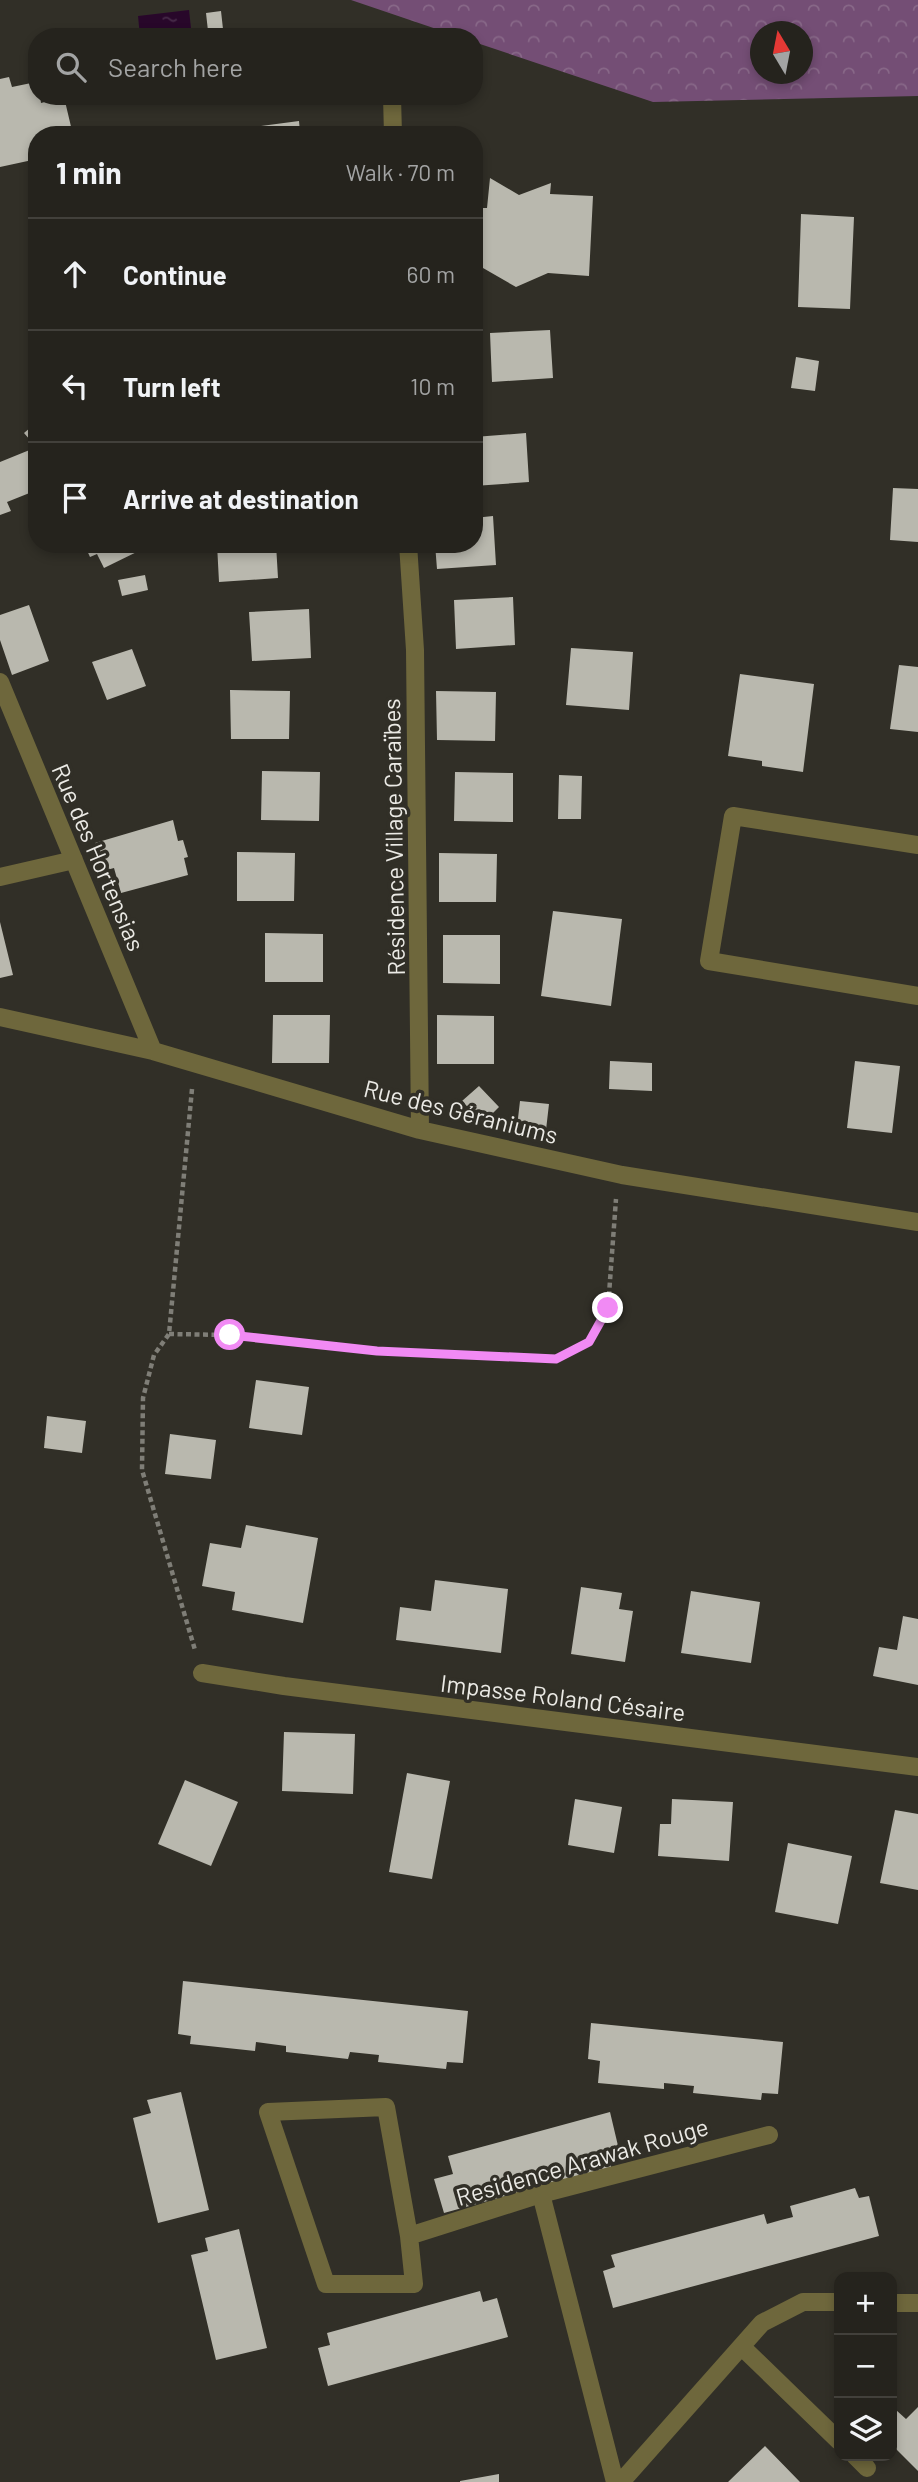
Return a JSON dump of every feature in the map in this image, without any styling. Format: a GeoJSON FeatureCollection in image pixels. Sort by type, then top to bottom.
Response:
{"type":"FeatureCollection","features":[{"type":"Feature","properties":{"kind":"street"},"geometry":{"type":"LineString","coordinates":[[393,105],[393,126]]}},
{"type":"Feature","properties":{"kind":"street","name":"Résidence Village Caraïbes"},"geometry":{"type":"LineString","coordinates":[[409,553],[415,650],[420,1130]]}},
{"type":"Feature","properties":{"kind":"street","name":"Rue des Hortensias"},"geometry":{"type":"LineString","coordinates":[[0,682],[153,1051]]}},
{"type":"Feature","properties":{"kind":"street"},"geometry":{"type":"LineString","coordinates":[[918,845],[733,816],[709,961],[918,996]]}},
{"type":"Feature","properties":{"kind":"street"},"geometry":{"type":"LineString","coordinates":[[0,877],[74,860]]}},
{"type":"Feature","properties":{"kind":"street","name":"Rue des Géraniums"},"geometry":{"type":"LineString","coordinates":[[0,1017],[153,1051],[420,1130],[622,1175],[918,1222]]}},
{"type":"Feature","properties":{"kind":"street","name":"Impasse Roland Césaire"},"geometry":{"type":"LineString","coordinates":[[202,1673],[918,1767]]}},
{"type":"Feature","properties":{"kind":"street"},"geometry":{"type":"LineString","coordinates":[[386,2107],[409,2236],[414,2284],[326,2284],[268,2112],[386,2107]]}},
{"type":"Feature","properties":{"kind":"street","name":"Residence Arawak Rouge"},"geometry":{"type":"LineString","coordinates":[[409,2236],[541,2194],[769,2135]]}},
{"type":"Feature","properties":{"kind":"street"},"geometry":{"type":"LineString","coordinates":[[541,2194],[615,2482]]}},
{"type":"Feature","properties":{"kind":"street"},"geometry":{"type":"LineString","coordinates":[[621,2482],[762,2323],[803,2302],[834,2302]]}},
{"type":"Feature","properties":{"kind":"street"},"geometry":{"type":"LineString","coordinates":[[897,2303],[918,2303]]}},
{"type":"Feature","properties":{"kind":"street"},"geometry":{"type":"LineString","coordinates":[[742,2347],[834,2436]]}},
{"type":"Feature","properties":{"kind":"path"},"geometry":{"type":"LineString","coordinates":[[194,1064],[169,1334],[154,1355],[143,1398],[142,1470],[202,1673]]}},
{"type":"Feature","properties":{"kind":"path"},"geometry":{"type":"LineString","coordinates":[[169,1334],[230,1335],[377,1351],[556,1359],[589,1342],[608,1308],[615,1204],[622,1175]]}},
{"type":"Feature","properties":{"kind":"green space"},"geometry":{"type":"Polygon","coordinates":[[[351,0],[918,0],[918,96],[653,102],[483,45],[483,28],[433,28],[351,0]]]}},
{"type":"Feature","properties":{"kind":"water"},"geometry":{"type":"Polygon","coordinates":[[[189,10],[191,28],[139,28],[138,16],[189,10]]]}},
{"type":"Feature","properties":{"kind":"building"},"geometry":{"type":"Polygon","coordinates":[[[221,11],[223,28],[208,28],[206,13],[221,11]]]}},
{"type":"Feature","properties":{"kind":"building"},"geometry":{"type":"Polygon","coordinates":[[[9,77],[12,87],[28,84],[28,105],[66,105],[71,126],[28,126],[28,161],[0,167],[0,79],[9,77]]]}},
{"type":"Feature","properties":{"kind":"building"},"geometry":{"type":"Polygon","coordinates":[[[299,121],[299,126],[261,126],[299,121]]]}},
{"type":"Feature","properties":{"kind":"building"},"geometry":{"type":"Polygon","coordinates":[[[490,178],[519,195],[551,183],[550,194],[593,196],[589,276],[548,273],[516,287],[483,268],[483,208],[487,208],[490,178]]]}},
{"type":"Feature","properties":{"kind":"building"},"geometry":{"type":"Polygon","coordinates":[[[801,214],[854,217],[850,309],[798,307],[801,214]]]}},
{"type":"Feature","properties":{"kind":"building"},"geometry":{"type":"Polygon","coordinates":[[[550,330],[553,378],[492,382],[490,333],[550,330]]]}},
{"type":"Feature","properties":{"kind":"building"},"geometry":{"type":"Polygon","coordinates":[[[796,357],[819,361],[815,391],[791,388],[796,357]]]}},
{"type":"Feature","properties":{"kind":"building"},"geometry":{"type":"Polygon","coordinates":[[[526,433],[529,482],[483,485],[483,436],[526,433]]]}},
{"type":"Feature","properties":{"kind":"building"},"geometry":{"type":"Polygon","coordinates":[[[28,451],[28,494],[7,502],[11,511],[0,515],[0,462],[28,451]]]}},
{"type":"Feature","properties":{"kind":"building"},"geometry":{"type":"Polygon","coordinates":[[[893,488],[918,489],[918,542],[890,540],[893,488]]]}},
{"type":"Feature","properties":{"kind":"building"},"geometry":{"type":"Polygon","coordinates":[[[493,516],[496,565],[437,569],[436,553],[483,553],[483,517],[493,516]]]}},
{"type":"Feature","properties":{"kind":"building"},"geometry":{"type":"Polygon","coordinates":[[[88,553],[135,553],[104,568],[97,554],[90,557],[88,553]]]}},
{"type":"Feature","properties":{"kind":"building"},"geometry":{"type":"Polygon","coordinates":[[[217,553],[277,553],[278,578],[219,582],[217,553]]]}},
{"type":"Feature","properties":{"kind":"building"},"geometry":{"type":"Polygon","coordinates":[[[145,575],[148,590],[122,596],[118,580],[145,575]]]}},
{"type":"Feature","properties":{"kind":"building"},"geometry":{"type":"Polygon","coordinates":[[[513,597],[515,645],[456,649],[454,600],[513,597]]]}},
{"type":"Feature","properties":{"kind":"building"},"geometry":{"type":"Polygon","coordinates":[[[29,605],[49,661],[12,675],[0,640],[0,615],[29,605]]]}},
{"type":"Feature","properties":{"kind":"building"},"geometry":{"type":"Polygon","coordinates":[[[309,609],[311,658],[252,661],[249,612],[309,609]]]}},
{"type":"Feature","properties":{"kind":"building"},"geometry":{"type":"Polygon","coordinates":[[[571,648],[633,652],[629,710],[566,705],[571,648]]]}},
{"type":"Feature","properties":{"kind":"building"},"geometry":{"type":"Polygon","coordinates":[[[132,649],[146,686],[107,700],[92,662],[132,649]]]}},
{"type":"Feature","properties":{"kind":"building"},"geometry":{"type":"Polygon","coordinates":[[[899,665],[918,667],[918,732],[890,729],[899,665]]]}},
{"type":"Feature","properties":{"kind":"building"},"geometry":{"type":"Polygon","coordinates":[[[740,674],[814,684],[803,772],[762,766],[762,761],[728,756],[740,674]]]}},
{"type":"Feature","properties":{"kind":"building"},"geometry":{"type":"Polygon","coordinates":[[[230,690],[290,691],[289,739],[231,739],[230,690]]]}},
{"type":"Feature","properties":{"kind":"building"},"geometry":{"type":"Polygon","coordinates":[[[436,691],[496,692],[495,741],[437,740],[436,691]]]}},
{"type":"Feature","properties":{"kind":"building"},"geometry":{"type":"Polygon","coordinates":[[[262,771],[320,772],[319,821],[261,820],[262,771]]]}},
{"type":"Feature","properties":{"kind":"building"},"geometry":{"type":"Polygon","coordinates":[[[455,772],[513,773],[513,822],[454,821],[455,772]]]}},
{"type":"Feature","properties":{"kind":"building"},"geometry":{"type":"Polygon","coordinates":[[[559,775],[582,776],[581,819],[558,819],[559,775]]]}},
{"type":"Feature","properties":{"kind":"building"},"geometry":{"type":"Polygon","coordinates":[[[173,820],[178,841],[183,840],[188,857],[184,858],[188,875],[121,893],[114,868],[103,871],[95,843],[173,820]]]}},
{"type":"Feature","properties":{"kind":"building"},"geometry":{"type":"Polygon","coordinates":[[[237,852],[295,853],[294,901],[237,901],[237,852]]]}},
{"type":"Feature","properties":{"kind":"building"},"geometry":{"type":"Polygon","coordinates":[[[439,853],[497,854],[496,902],[439,902],[439,853]]]}},
{"type":"Feature","properties":{"kind":"building"},"geometry":{"type":"Polygon","coordinates":[[[553,911],[622,919],[611,1006],[541,996],[553,911]]]}},
{"type":"Feature","properties":{"kind":"building"},"geometry":{"type":"Polygon","coordinates":[[[0,922],[13,975],[0,978],[0,922]]]}},
{"type":"Feature","properties":{"kind":"building"},"geometry":{"type":"Polygon","coordinates":[[[265,933],[323,934],[323,982],[265,982],[265,933]]]}},
{"type":"Feature","properties":{"kind":"building"},"geometry":{"type":"Polygon","coordinates":[[[443,935],[500,935],[500,984],[443,983],[443,935]]]}},
{"type":"Feature","properties":{"kind":"building"},"geometry":{"type":"Polygon","coordinates":[[[273,1015],[330,1015],[329,1063],[272,1063],[273,1015]]]}},
{"type":"Feature","properties":{"kind":"building"},"geometry":{"type":"Polygon","coordinates":[[[437,1015],[494,1016],[494,1064],[437,1064],[437,1015]]]}},
{"type":"Feature","properties":{"kind":"building"},"geometry":{"type":"Polygon","coordinates":[[[610,1061],[652,1063],[652,1091],[609,1089],[610,1061]]]}},
{"type":"Feature","properties":{"kind":"building"},"geometry":{"type":"Polygon","coordinates":[[[855,1061],[900,1066],[892,1133],[847,1128],[855,1061]]]}},
{"type":"Feature","properties":{"kind":"building"},"geometry":{"type":"Polygon","coordinates":[[[479,1086],[499,1107],[483,1123],[462,1101],[479,1086]]]}},
{"type":"Feature","properties":{"kind":"building"},"geometry":{"type":"Polygon","coordinates":[[[520,1101],[549,1104],[546,1130],[517,1127],[520,1101]]]}},
{"type":"Feature","properties":{"kind":"building"},"geometry":{"type":"Polygon","coordinates":[[[256,1380],[309,1387],[302,1435],[249,1428],[256,1380]]]}},
{"type":"Feature","properties":{"kind":"building"},"geometry":{"type":"Polygon","coordinates":[[[47,1416],[86,1421],[82,1453],[44,1448],[47,1416]]]}},
{"type":"Feature","properties":{"kind":"building"},"geometry":{"type":"Polygon","coordinates":[[[170,1434],[216,1440],[211,1479],[165,1474],[170,1434]]]}},
{"type":"Feature","properties":{"kind":"building"},"geometry":{"type":"Polygon","coordinates":[[[246,1525],[318,1538],[303,1623],[232,1610],[235,1592],[202,1586],[210,1543],[241,1548],[246,1525]]]}},
{"type":"Feature","properties":{"kind":"building"},"geometry":{"type":"Polygon","coordinates":[[[435,1580],[508,1589],[501,1653],[396,1640],[400,1607],[431,1611],[435,1580]]]}},
{"type":"Feature","properties":{"kind":"building"},"geometry":{"type":"Polygon","coordinates":[[[581,1587],[622,1593],[619,1609],[633,1611],[625,1662],[571,1654],[581,1587]]]}},
{"type":"Feature","properties":{"kind":"building"},"geometry":{"type":"Polygon","coordinates":[[[691,1591],[760,1602],[751,1663],[681,1653],[691,1591]]]}},
{"type":"Feature","properties":{"kind":"building"},"geometry":{"type":"Polygon","coordinates":[[[903,1616],[918,1619],[918,1685],[873,1676],[879,1647],[897,1650],[903,1616]]]}},
{"type":"Feature","properties":{"kind":"building"},"geometry":{"type":"Polygon","coordinates":[[[284,1732],[355,1734],[353,1794],[282,1791],[284,1732]]]}},
{"type":"Feature","properties":{"kind":"building"},"geometry":{"type":"Polygon","coordinates":[[[407,1773],[450,1781],[432,1879],[389,1872],[407,1773]]]}},
{"type":"Feature","properties":{"kind":"building"},"geometry":{"type":"Polygon","coordinates":[[[185,1780],[238,1802],[211,1866],[158,1844],[185,1780]]]}},
{"type":"Feature","properties":{"kind":"building"},"geometry":{"type":"Polygon","coordinates":[[[575,1799],[622,1807],[614,1853],[568,1845],[575,1799]]]}},
{"type":"Feature","properties":{"kind":"building"},"geometry":{"type":"Polygon","coordinates":[[[672,1799],[733,1802],[729,1861],[658,1856],[660,1824],[671,1824],[672,1799]]]}},
{"type":"Feature","properties":{"kind":"building"},"geometry":{"type":"Polygon","coordinates":[[[895,1810],[918,1814],[918,1890],[880,1883],[895,1810]]]}},
{"type":"Feature","properties":{"kind":"building"},"geometry":{"type":"Polygon","coordinates":[[[788,1843],[852,1856],[838,1924],[775,1912],[788,1843]]]}},
{"type":"Feature","properties":{"kind":"building"},"geometry":{"type":"Polygon","coordinates":[[[183,1981],[468,2011],[463,2063],[447,2062],[446,2069],[378,2062],[379,2055],[350,2052],[348,2059],[286,2052],[286,2046],[256,2042],[255,2051],[190,2044],[191,2036],[178,2034],[183,1981]]]}},
{"type":"Feature","properties":{"kind":"building"},"geometry":{"type":"Polygon","coordinates":[[[591,2023],[783,2042],[778,2094],[762,2093],[761,2100],[693,2093],[694,2086],[664,2083],[664,2089],[598,2083],[600,2061],[588,2059],[591,2023]]]}},
{"type":"Feature","properties":{"kind":"building"},"geometry":{"type":"Polygon","coordinates":[[[181,2092],[209,2210],[158,2223],[133,2118],[151,2113],[147,2100],[181,2092]]]}},
{"type":"Feature","properties":{"kind":"building"},"geometry":{"type":"Polygon","coordinates":[[[610,2112],[619,2150],[608,2153],[611,2167],[444,2213],[434,2179],[453,2174],[448,2156],[610,2112]]]}},
{"type":"Feature","properties":{"kind":"building"},"geometry":{"type":"Polygon","coordinates":[[[855,2188],[859,2198],[869,2196],[879,2236],[613,2308],[603,2271],[615,2267],[611,2255],[764,2214],[767,2224],[793,2217],[790,2206],[855,2188]]]}},
{"type":"Feature","properties":{"kind":"building"},"geometry":{"type":"Polygon","coordinates":[[[239,2229],[267,2348],[216,2360],[191,2255],[208,2251],[205,2238],[239,2229]]]}},
{"type":"Feature","properties":{"kind":"building"},"geometry":{"type":"Polygon","coordinates":[[[480,2291],[483,2302],[497,2298],[508,2337],[328,2386],[318,2348],[330,2345],[327,2333],[480,2291]]]}},
{"type":"Feature","properties":{"kind":"building"},"geometry":{"type":"Polygon","coordinates":[[[918,2407],[918,2471],[897,2450],[897,2411],[906,2419],[918,2407]]]}},
{"type":"Feature","properties":{"kind":"building"},"geometry":{"type":"Polygon","coordinates":[[[765,2446],[800,2482],[728,2482],[765,2446]]]}},
{"type":"Feature","properties":{"kind":"building"},"geometry":{"type":"Polygon","coordinates":[[[499,2474],[499,2482],[460,2482],[460,2481],[499,2474]]]}},
{"type":"Feature","properties":{"kind":"route"},"geometry":{"type":"LineString","coordinates":[[230,1335],[377,1351],[556,1359],[589,1342],[608,1308]]}}]}
